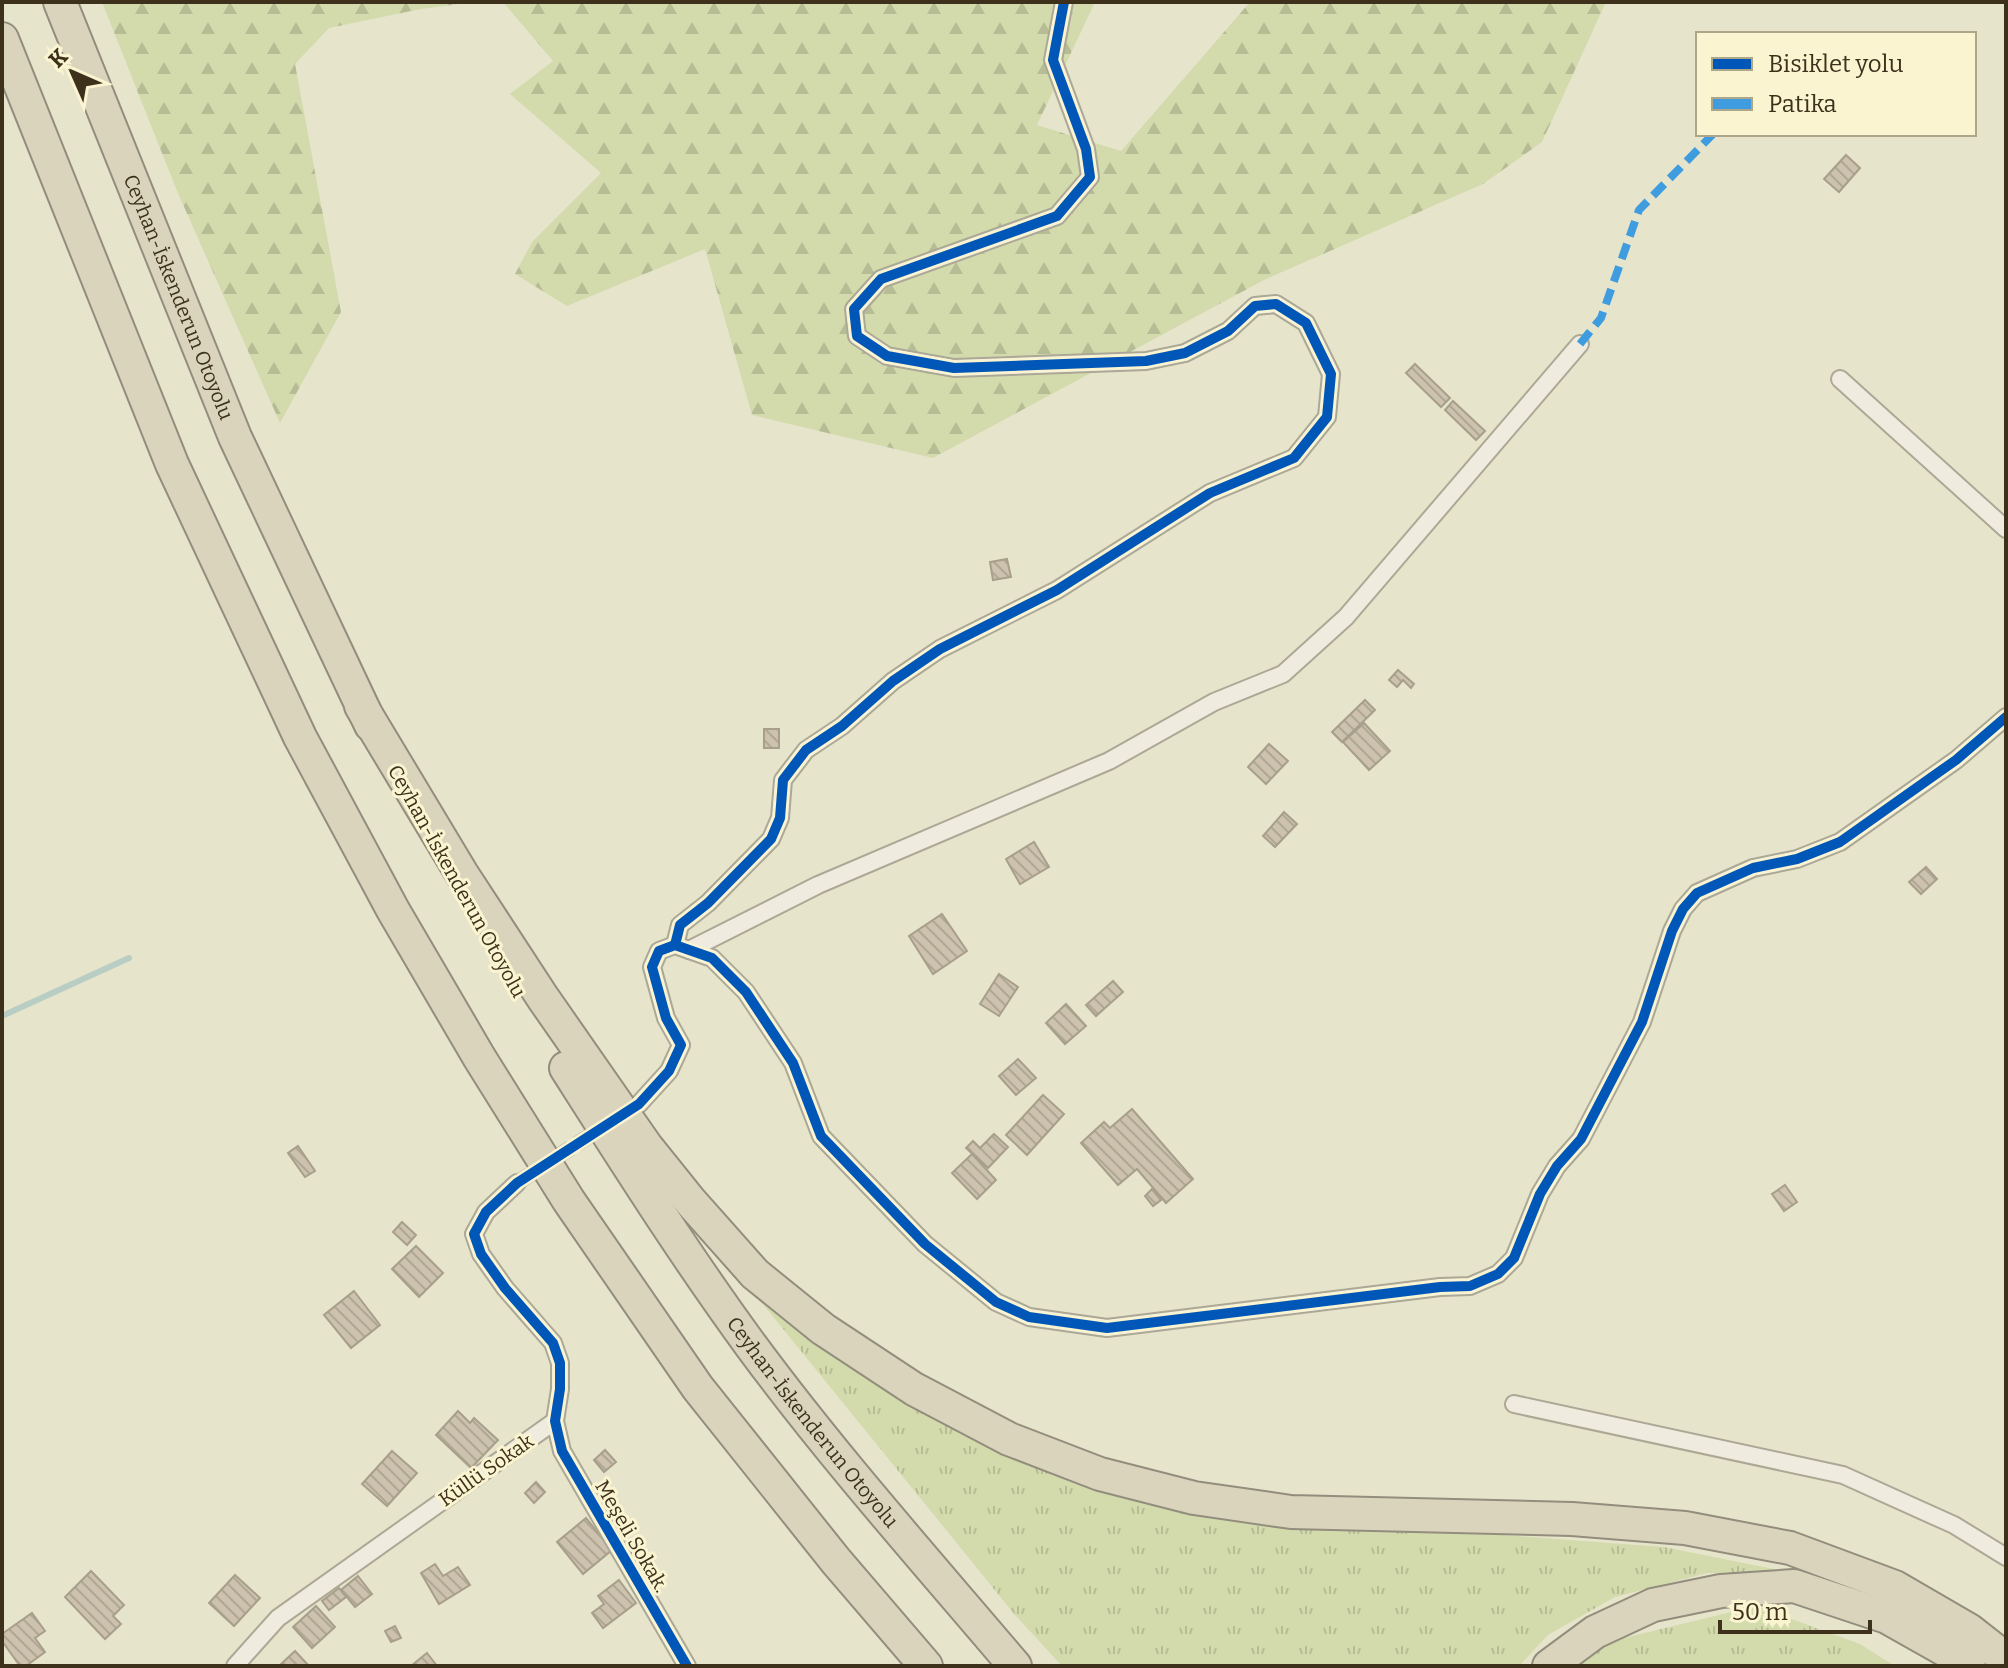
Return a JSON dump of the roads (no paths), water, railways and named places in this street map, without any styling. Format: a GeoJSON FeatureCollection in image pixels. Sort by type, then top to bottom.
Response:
{"type":"FeatureCollection","features":[{"type":"Feature","properties":{"kind":"highway","name":"Ceyhan-İskenderun Otoyolu"},"geometry":{"type":"LineString","coordinates":[[60,2],[235,437],[361,706],[452,877],[626,1164],[752,1347],[889,1518],[1015,1666]]}},
{"type":"Feature","properties":{"kind":"highway"},"geometry":{"type":"LineString","coordinates":[[2,39],[172,464],[300,737],[393,910],[479,1057],[569,1201],[698,1388],[836,1561],[926,1666]]}},
{"type":"Feature","properties":{"kind":"highway"},"geometry":{"type":"LineString","coordinates":[[361,706],[462,874],[543,998],[646,1146],[691,1202],[755,1274],[823,1329],[914,1389],[1009,1439],[1100,1474],[1194,1498],[1291,1512],[1572,1519],[1685,1528],[1790,1548],[1895,1587],[1969,1630],[2006,1659]]}},
{"type":"Feature","properties":{"kind":"highway"},"geometry":{"type":"LineString","coordinates":[[1549,1666],[1595,1632],[1653,1605],[1721,1591],[1794,1586],[1887,1617],[1969,1666]]}},
{"type":"Feature","properties":{"kind":"street"},"geometry":{"type":"LineString","coordinates":[[682,948],[680,925],[708,903],[771,839],[780,818],[783,780],[806,750],[842,726],[893,681],[940,649],[1057,590],[1210,493],[1294,458],[1327,417],[1331,374],[1306,323],[1276,304],[1255,306],[1228,331],[1185,353],[1146,361],[954,368],[887,356],[857,336],[854,309],[881,279],[1057,216],[1090,177],[1086,149],[1053,60],[1064,2]]}},
{"type":"Feature","properties":{"kind":"street"},"geometry":{"type":"LineString","coordinates":[[639,1104],[669,1071],[681,1045],[666,1018],[652,967],[659,951],[682,948],[818,885],[1109,761],[1214,702],[1283,674],[1346,617],[1580,344]]}},
{"type":"Feature","properties":{"kind":"street"},"geometry":{"type":"LineString","coordinates":[[1840,379],[2006,529]]}},
{"type":"Feature","properties":{"kind":"street"},"geometry":{"type":"LineString","coordinates":[[682,948],[712,958],[746,992],[793,1063],[821,1136],[925,1244],[996,1302],[1029,1317],[1107,1328],[1440,1287],[1470,1286],[1498,1274],[1514,1258],[1540,1194],[1557,1166],[1581,1139],[1642,1022],[1672,931],[1683,909],[1697,893],[1753,868],[1797,859],[1840,842],[1946,767],[2006,717]]}},
{"type":"Feature","properties":{"kind":"street","name":"Küllü Sokak"},"geometry":{"type":"LineString","coordinates":[[235,1666],[278,1618],[555,1421],[560,1363],[553,1343],[505,1288],[481,1254],[474,1234],[486,1212],[517,1183]]}},
{"type":"Feature","properties":{"kind":"street"},"geometry":{"type":"LineString","coordinates":[[1514,1404],[1843,1475],[1954,1525],[2006,1557]]}},
{"type":"Feature","properties":{"kind":"street","name":"Meşeli Sokak."},"geometry":{"type":"LineString","coordinates":[[555,1421],[562,1451],[687,1666]]}},
{"type":"Feature","properties":{"kind":"waterway"},"geometry":{"type":"LineString","coordinates":[[2,1016],[129,958]]}},
{"type":"Feature","properties":{"kind":"tunnel"},"geometry":{"type":"LineString","coordinates":[[517,1183],[606,1125]]}}]}
